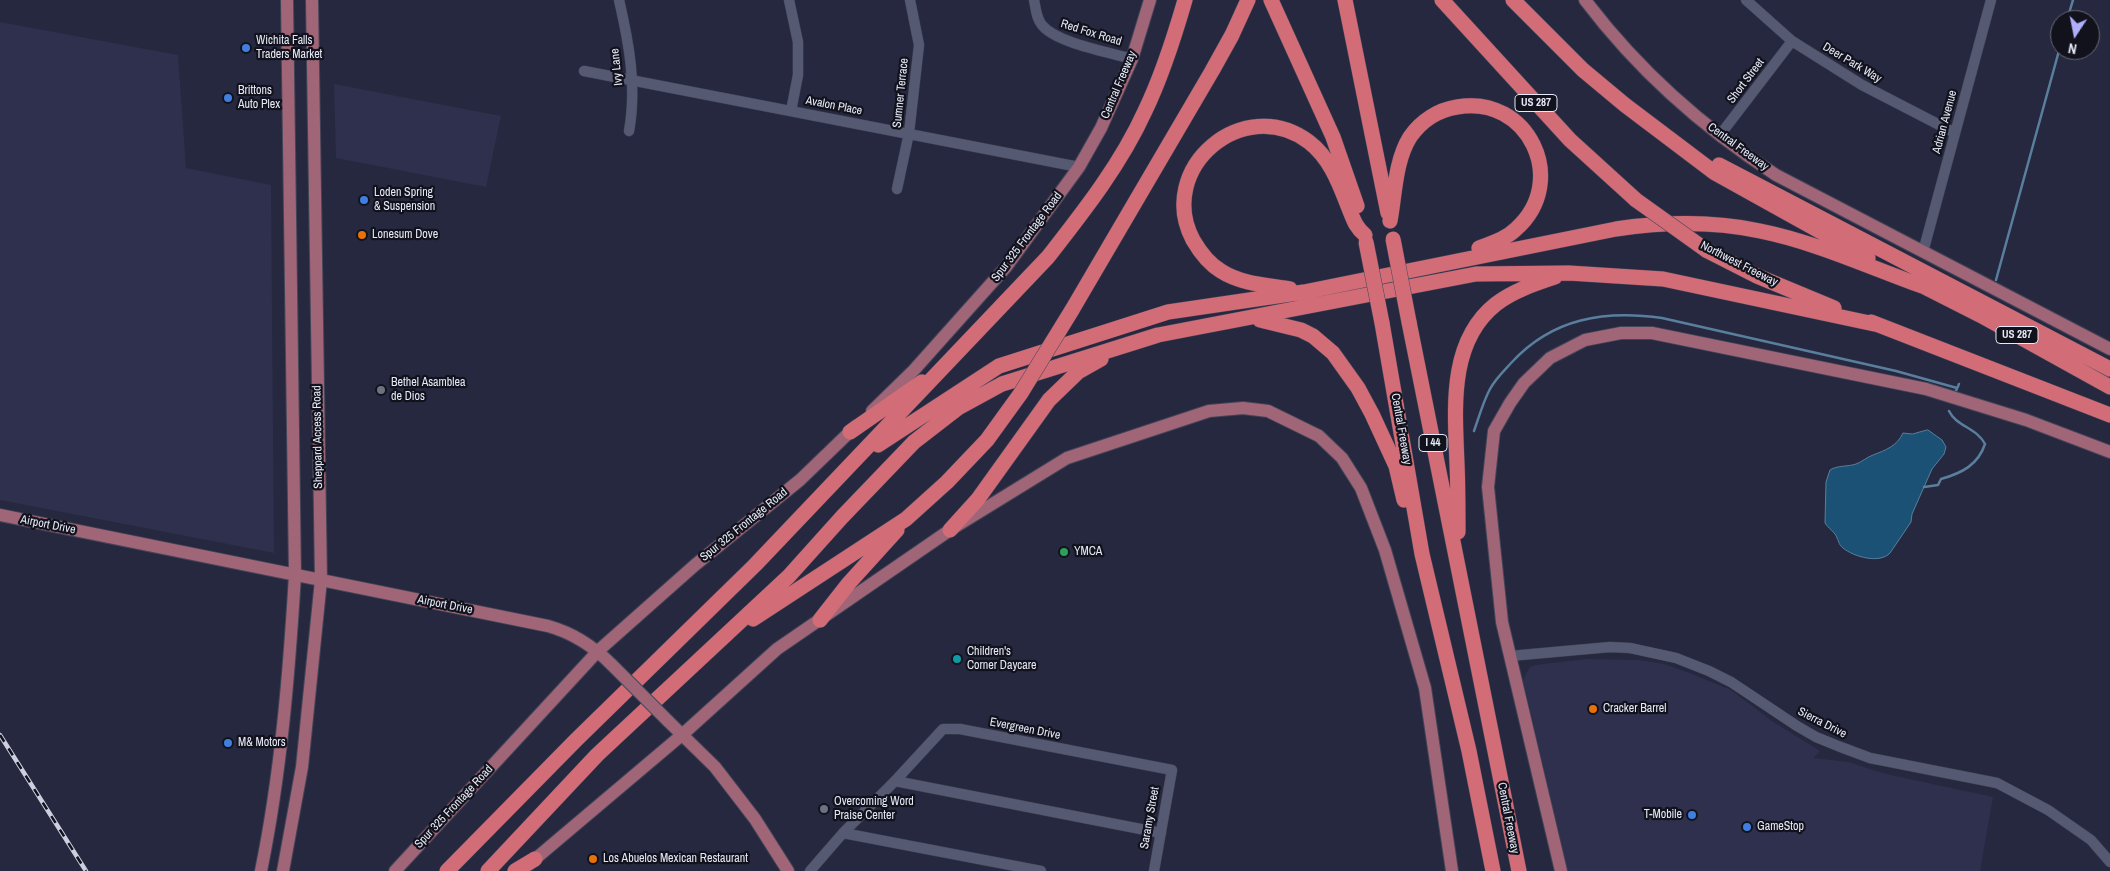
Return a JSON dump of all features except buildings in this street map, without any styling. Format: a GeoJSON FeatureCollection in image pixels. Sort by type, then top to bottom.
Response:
{"type":"FeatureCollection","features":[{"type":"Feature","properties":{"kind":"highway"},"geometry":{"type":"LineString","coordinates":[[447,871],[488,827],[755,565],[1048,257],[1086,209],[1120,158],[1145,112],[1160,76],[1185,0]]}},
{"type":"Feature","properties":{"kind":"highway"},"geometry":{"type":"LineString","coordinates":[[718,642],[906,519],[947,482],[987,440],[1021,393],[1072,310],[1212,71],[1232,35],[1248,0]]}},
{"type":"Feature","properties":{"kind":"highway","name":"Central Freeway"},"geometry":{"type":"LineString","coordinates":[[1271,0],[1343,162],[1366,239],[1422,554],[1469,751],[1493,871]]}},
{"type":"Feature","properties":{"kind":"highway","name":"Central Freeway"},"geometry":{"type":"LineString","coordinates":[[1345,0],[1520,871]]}},
{"type":"Feature","properties":{"kind":"highway","name":"Northwest Freeway"},"geometry":{"type":"LineString","coordinates":[[1442,0],[1570,140],[1636,200],[1706,250],[1757,276],[2032,386],[2110,415]]}},
{"type":"Feature","properties":{"kind":"highway","name":"US 287"},"geometry":{"type":"LineString","coordinates":[[1513,0],[1583,70],[1625,105],[1714,173],[1826,236],[1980,315],[2110,387]]}},
{"type":"Feature","properties":{"kind":"highway"},"geometry":{"type":"LineString","coordinates":[[1625,105],[1719,164],[2110,369]]}},
{"type":"Feature","properties":{"kind":"highway"},"geometry":{"type":"LineString","coordinates":[[1390,221],[1399,163],[1411,136],[1429,118],[1450,108],[1477,106],[1494,109],[1518,124],[1528,135],[1537,152],[1541,166],[1541,182],[1533,210],[1515,231],[1497,242],[1445,258],[1436,264]]}},
{"type":"Feature","properties":{"kind":"highway"},"geometry":{"type":"LineString","coordinates":[[1304,292],[1235,278],[1220,271],[1206,259],[1196,246],[1188,231],[1184,197],[1192,172],[1199,158],[1209,147],[1230,133],[1257,126],[1270,126],[1284,130],[1308,142],[1319,152],[1334,172],[1356,228],[1366,239]]}},
{"type":"Feature","properties":{"kind":"highway"},"geometry":{"type":"LineString","coordinates":[[856,459],[1000,366],[1168,312],[1304,292],[1616,229],[1646,225],[1710,224],[1759,230],[1788,238],[1922,286]]}},
{"type":"Feature","properties":{"kind":"highway"},"geometry":{"type":"LineString","coordinates":[[1457,564],[1456,400],[1458,374],[1464,350],[1469,337],[1480,319],[1496,304],[1518,290],[1569,272]]}},
{"type":"Feature","properties":{"kind":"highway"},"geometry":{"type":"LineString","coordinates":[[488,871],[597,755],[789,576],[842,516],[914,442],[958,408],[1002,384],[1129,343],[1158,336],[1476,274],[1569,272],[1664,279],[1879,325]]}},
{"type":"Feature","properties":{"kind":"highway"},"geometry":{"type":"LineString","coordinates":[[1251,318],[1287,325],[1313,336],[1333,353],[1346,369],[1372,414],[1396,466],[1411,532],[1422,554]]}},
{"type":"Feature","properties":{"kind":"highway"},"geometry":{"type":"LineString","coordinates":[[950,530],[978,499],[1049,400],[1078,372],[1129,343]]}},
{"type":"Feature","properties":{"kind":"highway"},"geometry":{"type":"LineString","coordinates":[[850,432],[952,360]]}},
{"type":"Feature","properties":{"kind":"highway"},"geometry":{"type":"LineString","coordinates":[[2032,386],[2110,421]]}},
{"type":"Feature","properties":{"kind":"highway"},"geometry":{"type":"LineString","coordinates":[[820,620],[849,583],[886,544],[906,519]]}},
{"type":"Feature","properties":{"kind":"highway"},"geometry":{"type":"LineString","coordinates":[[435,871],[488,827]]}},
{"type":"Feature","properties":{"kind":"highway"},"geometry":{"type":"LineString","coordinates":[[1487,871],[1488,844]]}},
{"type":"Feature","properties":{"kind":"highway"},"geometry":{"type":"LineString","coordinates":[[515,871],[535,858]]}},
{"type":"Feature","properties":{"kind":"main road","name":"Sheppard Access Road"},"geometry":{"type":"LineString","coordinates":[[260,871],[269,830],[279,764],[290,667],[295,575],[287,0]]}},
{"type":"Feature","properties":{"kind":"main road","name":"Sheppard Access Road"},"geometry":{"type":"LineString","coordinates":[[283,871],[302,768],[320,580],[312,0]]}},
{"type":"Feature","properties":{"kind":"main road","name":"Central Freeway"},"geometry":{"type":"LineString","coordinates":[[1080,166],[1101,128],[1132,59],[1150,0]]}},
{"type":"Feature","properties":{"kind":"main road","name":"Central Freeway"},"geometry":{"type":"LineString","coordinates":[[1585,0],[1648,75],[1720,135],[1776,174],[2110,349]]}},
{"type":"Feature","properties":{"kind":"main road","name":"Spur 325 Frontage Road"},"geometry":{"type":"LineString","coordinates":[[395,871],[598,651],[695,565],[800,480],[914,370],[1006,267],[1080,166]]}},
{"type":"Feature","properties":{"kind":"main road"},"geometry":{"type":"LineString","coordinates":[[1561,871],[1502,622],[1488,486],[1494,431],[1510,402],[1524,383],[1550,358],[1585,340],[1621,333],[1652,333],[1926,389],[2026,420],[2110,452]]}},
{"type":"Feature","properties":{"kind":"main road"},"geometry":{"type":"LineString","coordinates":[[522,871],[683,734],[777,649],[950,530],[1068,458],[1209,411],[1243,408],[1268,411],[1292,421],[1319,436],[1342,458],[1361,488],[1385,550],[1425,688],[1452,871]]}},
{"type":"Feature","properties":{"kind":"main road","name":"Airport Drive"},"geometry":{"type":"LineString","coordinates":[[0,515],[565,631],[598,651],[715,767],[755,819],[788,871]]}},
{"type":"Feature","properties":{"kind":"street","name":"Ivy Lane"},"geometry":{"type":"LineString","coordinates":[[619,0],[625,22],[632,80],[632,111],[629,131]]}},
{"type":"Feature","properties":{"kind":"street"},"geometry":{"type":"LineString","coordinates":[[789,0],[798,42],[798,75],[791,111]]}},
{"type":"Feature","properties":{"kind":"street","name":"Sumner Terrace"},"geometry":{"type":"LineString","coordinates":[[898,188],[909,133],[918,45],[910,0]]}},
{"type":"Feature","properties":{"kind":"street","name":"Red Fox Road"},"geometry":{"type":"LineString","coordinates":[[1034,0],[1037,17],[1041,24],[1058,38],[1132,59]]}},
{"type":"Feature","properties":{"kind":"street","name":"Deer Park Way"},"geometry":{"type":"LineString","coordinates":[[1746,0],[1792,41],[1862,85],[1955,133]]}},
{"type":"Feature","properties":{"kind":"street","name":"Adrian Avenue"},"geometry":{"type":"LineString","coordinates":[[1923,252],[1991,0]]}},
{"type":"Feature","properties":{"kind":"street","name":"Short Street"},"geometry":{"type":"LineString","coordinates":[[1720,135],[1792,41]]}},
{"type":"Feature","properties":{"kind":"street","name":"Avalon Place"},"geometry":{"type":"LineString","coordinates":[[584,71],[1080,166]]}},
{"type":"Feature","properties":{"kind":"street","name":"Sierra Drive"},"geometry":{"type":"LineString","coordinates":[[1510,656],[1610,647],[1630,648],[1676,658],[1731,682],[1797,726],[1816,737],[1838,746],[1878,759],[1997,783],[2048,810],[2091,840],[2110,862]]}},
{"type":"Feature","properties":{"kind":"street","name":"Evergreen Drive"},"geometry":{"type":"LineString","coordinates":[[810,871],[843,833],[943,729],[960,729],[1172,770]]}},
{"type":"Feature","properties":{"kind":"street","name":"Saramy Street"},"geometry":{"type":"LineString","coordinates":[[1154,871],[1172,770]]}},
{"type":"Feature","properties":{"kind":"street"},"geometry":{"type":"LineString","coordinates":[[894,781],[1161,833]]}},
{"type":"Feature","properties":{"kind":"street"},"geometry":{"type":"LineString","coordinates":[[843,833],[1041,871]]}},
{"type":"Feature","properties":{"kind":"shaded area"},"geometry":{"type":"Polygon","coordinates":[[[0,22],[178,55],[186,168],[271,185],[274,553],[0,500],[0,22]]]}},
{"type":"Feature","properties":{"kind":"shaded area"},"geometry":{"type":"Polygon","coordinates":[[[334,84],[501,116],[486,187],[336,158],[334,84]]]}},
{"type":"Feature","properties":{"kind":"shaded area"},"geometry":{"type":"Polygon","coordinates":[[[1928,430],[1942,440],[1946,447],[1944,454],[1932,469],[1912,514],[1911,522],[1890,553],[1874,559],[1854,554],[1843,548],[1835,534],[1825,523],[1826,482],[1830,470],[1836,467],[1856,464],[1887,449],[1898,441],[1903,433],[1912,434],[1928,430]]]}},
{"type":"Feature","properties":{"kind":"shaded area"},"geometry":{"type":"Polygon","coordinates":[[[1586,659],[1639,660],[1664,664],[1731,690],[1772,721],[1820,751],[1814,758],[1848,762],[1886,774],[1993,797],[1980,871],[1568,871],[1523,679],[1530,667],[1535,665],[1586,659]]]}},
{"type":"Feature","properties":{"kind":"waterway"},"geometry":{"type":"LineString","coordinates":[[2070,10],[2073,0]]}},
{"type":"Feature","properties":{"kind":"waterway"},"geometry":{"type":"LineString","coordinates":[[1996,280],[2056,60]]}},
{"type":"Feature","properties":{"kind":"waterway"},"geometry":{"type":"LineString","coordinates":[[1474,431],[1492,385],[1528,347],[1545,335],[1562,327],[1600,317],[1620,315],[1662,318],[1896,371],[1957,388]]}},
{"type":"Feature","properties":{"kind":"waterway"},"geometry":{"type":"LineString","coordinates":[[1955,393],[1959,384]]}},
{"type":"Feature","properties":{"kind":"waterway"},"geometry":{"type":"LineString","coordinates":[[1924,487],[1938,485],[1941,479],[1956,474],[1974,463],[1985,444],[1977,434],[1956,420],[1949,411]]}},
{"type":"Feature","properties":{"kind":"railway"},"geometry":{"type":"LineString","coordinates":[[0,735],[86,871]]}},
{"type":"Feature","properties":{"kind":"place","name":"Wichita Falls Traders Market"},"geometry":{"type":"Point","coordinates":[246,48]}},
{"type":"Feature","properties":{"kind":"place","name":"Brittons Auto Plex"},"geometry":{"type":"Point","coordinates":[228,98]}},
{"type":"Feature","properties":{"kind":"place","name":"Loden Spring & Suspension"},"geometry":{"type":"Point","coordinates":[364,200]}},
{"type":"Feature","properties":{"kind":"place","name":"Lonesum Dove"},"geometry":{"type":"Point","coordinates":[362,235]}},
{"type":"Feature","properties":{"kind":"place","name":"Bethel Asamblea de Dios"},"geometry":{"type":"Point","coordinates":[381,390]}},
{"type":"Feature","properties":{"kind":"place","name":"YMCA"},"geometry":{"type":"Point","coordinates":[1064,552]}},
{"type":"Feature","properties":{"kind":"place","name":"Children's Corner Daycare"},"geometry":{"type":"Point","coordinates":[957,659]}},
{"type":"Feature","properties":{"kind":"place","name":"Cracker Barrel"},"geometry":{"type":"Point","coordinates":[1593,709]}},
{"type":"Feature","properties":{"kind":"place","name":"M& Motors"},"geometry":{"type":"Point","coordinates":[228,743]}},
{"type":"Feature","properties":{"kind":"place","name":"Overcoming Word Praise Center"},"geometry":{"type":"Point","coordinates":[824,809]}},
{"type":"Feature","properties":{"kind":"place","name":"T-Mobile"},"geometry":{"type":"Point","coordinates":[1692,815]}},
{"type":"Feature","properties":{"kind":"place","name":"GameStop"},"geometry":{"type":"Point","coordinates":[1747,827]}},
{"type":"Feature","properties":{"kind":"place","name":"Los Abuelos Mexican Restaurant"},"geometry":{"type":"Point","coordinates":[593,859]}}]}
